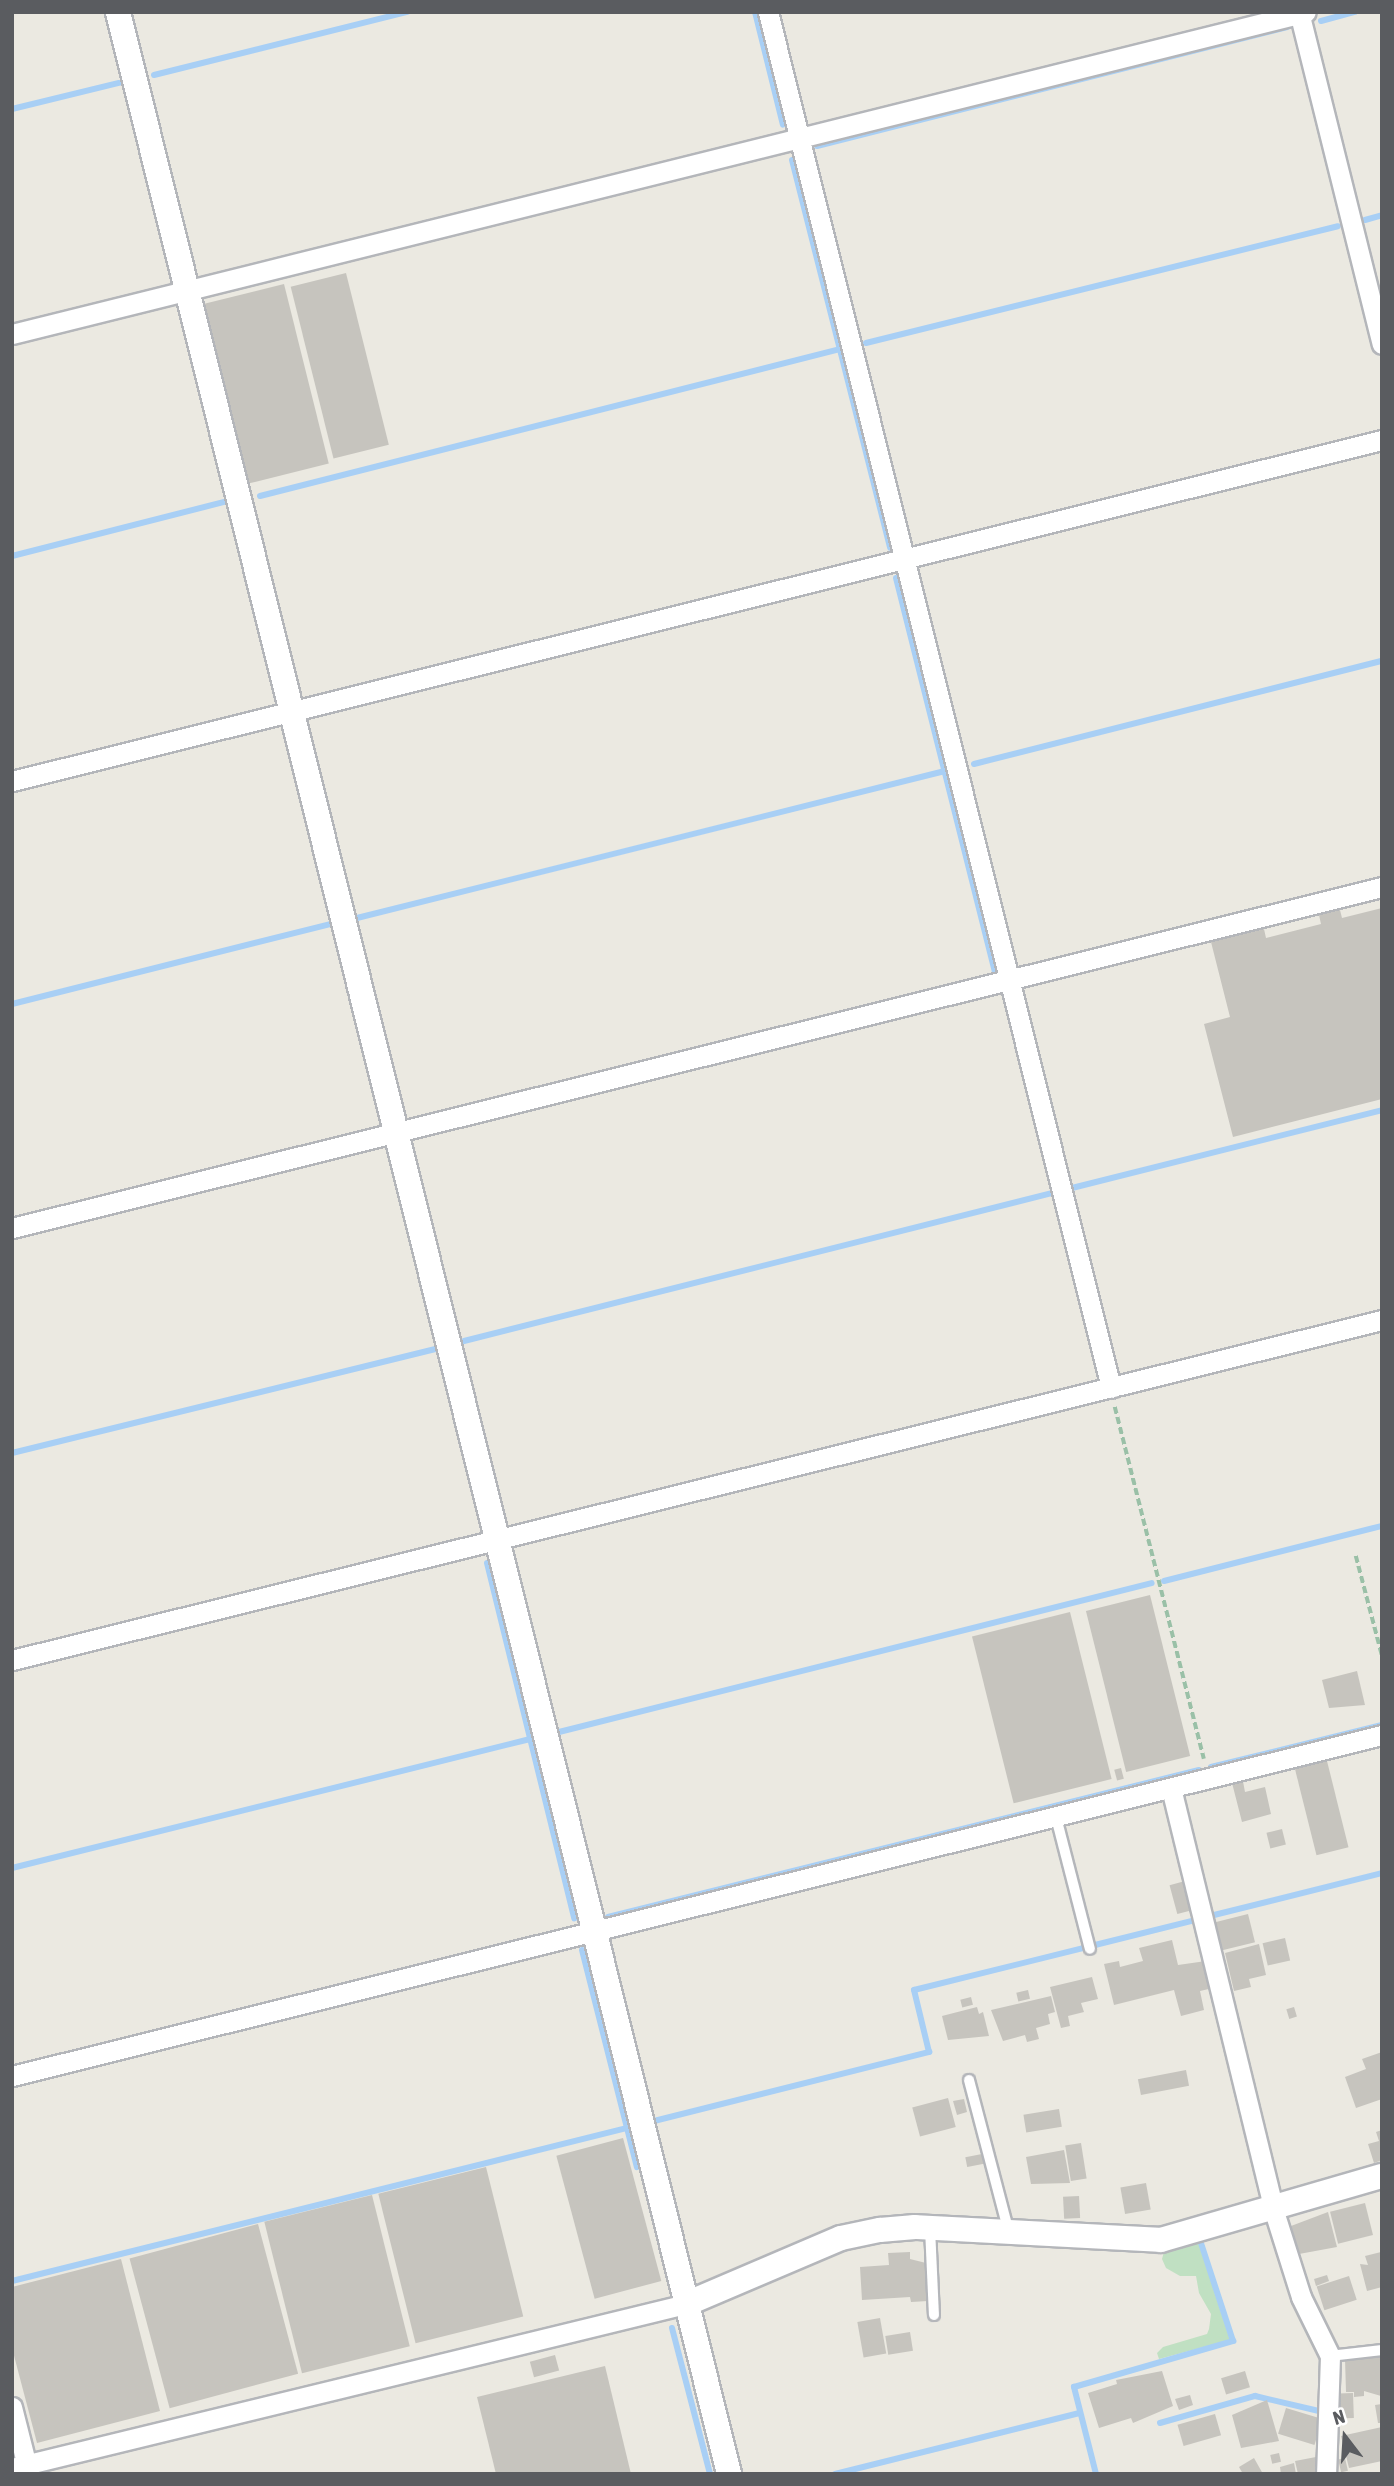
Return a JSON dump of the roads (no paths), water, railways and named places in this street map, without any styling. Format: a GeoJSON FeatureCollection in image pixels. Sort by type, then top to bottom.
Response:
{"type":"FeatureCollection","features":[{"type":"Feature","properties":{"kind":"street"},"geometry":{"type":"LineString","coordinates":[[118,12],[729,2474]]}},
{"type":"Feature","properties":{"kind":"street"},"geometry":{"type":"LineString","coordinates":[[768,12],[1111,1388]]}},
{"type":"Feature","properties":{"kind":"street"},"geometry":{"type":"LineString","coordinates":[[12,334],[1301,13],[1382,344]]}},
{"type":"Feature","properties":{"kind":"street"},"geometry":{"type":"LineString","coordinates":[[12,781],[1382,440]]}},
{"type":"Feature","properties":{"kind":"street"},"geometry":{"type":"LineString","coordinates":[[12,1228],[1382,887]]}},
{"type":"Feature","properties":{"kind":"street"},"geometry":{"type":"LineString","coordinates":[[12,1660],[1382,1320]]}},
{"type":"Feature","properties":{"kind":"street"},"geometry":{"type":"LineString","coordinates":[[12,2076],[1382,1735]]}},
{"type":"Feature","properties":{"kind":"street"},"geometry":{"type":"LineString","coordinates":[[1171,1788],[1273,2208],[1301,2297],[1331,2356],[1326,2474]]}},
{"type":"Feature","properties":{"kind":"street"},"geometry":{"type":"LineString","coordinates":[[12,2407],[23,2469],[686,2304],[841,2238],[880,2230],[930,2228],[1161,2240],[1382,2176]]}},
{"type":"Feature","properties":{"kind":"lane"},"geometry":{"type":"LineString","coordinates":[[1056,1817],[1090,1949]]}},
{"type":"Feature","properties":{"kind":"lane"},"geometry":{"type":"LineString","coordinates":[[969,2080],[1009,2232]]}},
{"type":"Feature","properties":{"kind":"lane"},"geometry":{"type":"LineString","coordinates":[[930,2228],[934,2315]]}},
{"type":"Feature","properties":{"kind":"lane"},"geometry":{"type":"LineString","coordinates":[[1331,2356],[1382,2350]]}},
{"type":"Feature","properties":{"kind":"waterway"},"geometry":{"type":"LineString","coordinates":[[154,75],[407,12]]}},
{"type":"Feature","properties":{"kind":"waterway"},"geometry":{"type":"LineString","coordinates":[[755,12],[783,125]]}},
{"type":"Feature","properties":{"kind":"waterway"},"geometry":{"type":"LineString","coordinates":[[1321,21],[1355,12]]}},
{"type":"Feature","properties":{"kind":"waterway"},"geometry":{"type":"LineString","coordinates":[[817,146],[1287,27]]}},
{"type":"Feature","properties":{"kind":"waterway"},"geometry":{"type":"LineString","coordinates":[[12,109],[119,83]]}},
{"type":"Feature","properties":{"kind":"waterway"},"geometry":{"type":"LineString","coordinates":[[792,160],[890,548]]}},
{"type":"Feature","properties":{"kind":"waterway"},"geometry":{"type":"LineString","coordinates":[[1365,220],[1382,215]]}},
{"type":"Feature","properties":{"kind":"waterway"},"geometry":{"type":"LineString","coordinates":[[866,343],[1338,226]]}},
{"type":"Feature","properties":{"kind":"waterway"},"geometry":{"type":"LineString","coordinates":[[260,496],[840,349]]}},
{"type":"Feature","properties":{"kind":"waterway"},"geometry":{"type":"LineString","coordinates":[[12,556],[224,502]]}},
{"type":"Feature","properties":{"kind":"waterway"},"geometry":{"type":"LineString","coordinates":[[896,578],[995,973]]}},
{"type":"Feature","properties":{"kind":"waterway"},"geometry":{"type":"LineString","coordinates":[[974,764],[1382,661]]}},
{"type":"Feature","properties":{"kind":"waterway"},"geometry":{"type":"LineString","coordinates":[[357,918],[945,771]]}},
{"type":"Feature","properties":{"kind":"waterway"},"geometry":{"type":"LineString","coordinates":[[12,1004],[330,924]]}},
{"type":"Feature","properties":{"kind":"waterway"},"geometry":{"type":"LineString","coordinates":[[1068,1189],[1382,1110]]}},
{"type":"Feature","properties":{"kind":"waterway"},"geometry":{"type":"LineString","coordinates":[[464,1341],[1056,1192]]}},
{"type":"Feature","properties":{"kind":"waterway"},"geometry":{"type":"LineString","coordinates":[[12,1453],[435,1349]]}},
{"type":"Feature","properties":{"kind":"waterway"},"geometry":{"type":"LineString","coordinates":[[1164,1581],[1382,1526]]}},
{"type":"Feature","properties":{"kind":"waterway"},"geometry":{"type":"LineString","coordinates":[[487,1563],[574,1918]]}},
{"type":"Feature","properties":{"kind":"waterway"},"geometry":{"type":"LineString","coordinates":[[559,1732],[1152,1583]]}},
{"type":"Feature","properties":{"kind":"waterway"},"geometry":{"type":"LineString","coordinates":[[1211,1767],[1382,1725]]}},
{"type":"Feature","properties":{"kind":"waterway"},"geometry":{"type":"LineString","coordinates":[[12,1868],[530,1739]]}},
{"type":"Feature","properties":{"kind":"waterway"},"geometry":{"type":"LineString","coordinates":[[608,1917],[1199,1770]]}},
{"type":"Feature","properties":{"kind":"waterway"},"geometry":{"type":"LineString","coordinates":[[1210,1916],[1382,1873]]}},
{"type":"Feature","properties":{"kind":"waterway"},"geometry":{"type":"LineString","coordinates":[[1095,1945],[1195,1920]]}},
{"type":"Feature","properties":{"kind":"waterway"},"geometry":{"type":"LineString","coordinates":[[654,2121],[929,2052],[914,1990],[1084,1948]]}},
{"type":"Feature","properties":{"kind":"waterway"},"geometry":{"type":"LineString","coordinates":[[582,1950],[637,2167]]}},
{"type":"Feature","properties":{"kind":"waterway"},"geometry":{"type":"LineString","coordinates":[[12,2281],[627,2128]]}},
{"type":"Feature","properties":{"kind":"waterway"},"geometry":{"type":"LineString","coordinates":[[1096,2474],[1074,2387],[1233,2341],[1201,2243]]}},
{"type":"Feature","properties":{"kind":"waterway"},"geometry":{"type":"LineString","coordinates":[[672,2328],[710,2474]]}},
{"type":"Feature","properties":{"kind":"waterway"},"geometry":{"type":"LineString","coordinates":[[1160,2423],[1255,2396],[1323,2412]]}},
{"type":"Feature","properties":{"kind":"waterway"},"geometry":{"type":"LineString","coordinates":[[835,2474],[1080,2413]]}}]}
